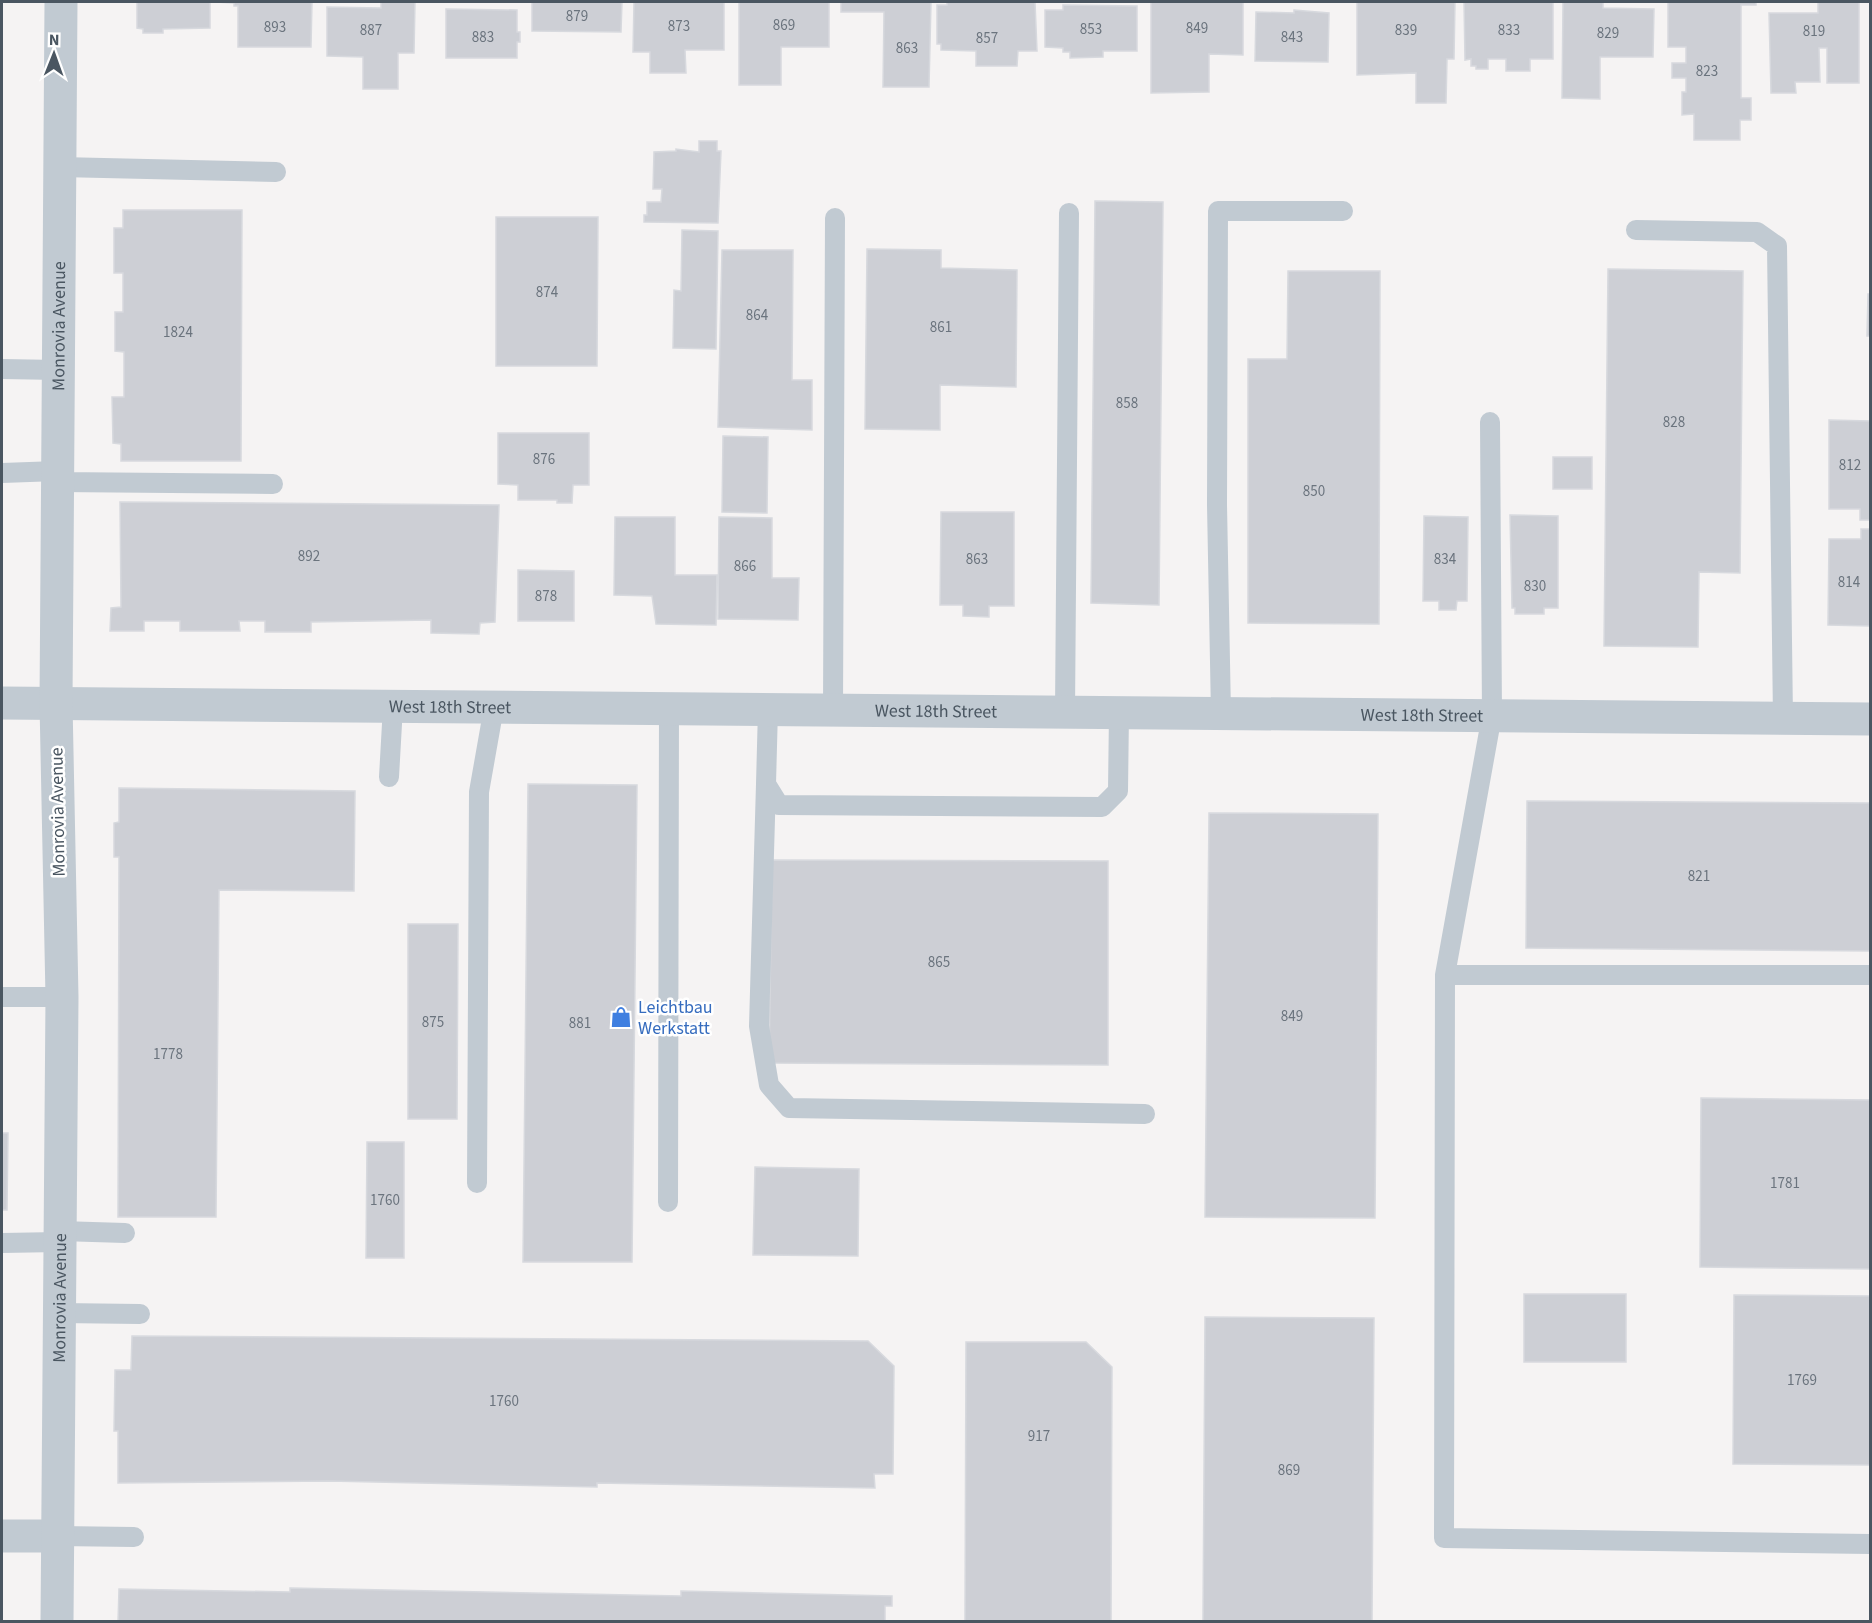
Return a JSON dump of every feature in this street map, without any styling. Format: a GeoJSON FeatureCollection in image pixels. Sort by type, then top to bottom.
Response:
{"type":"FeatureCollection","features":[{"type":"Feature","properties":{"kind":"street","name":"Monrovia Avenue"},"geometry":{"type":"LineString","coordinates":[[57,1622],[62,997],[56,703],[61,2]]}},
{"type":"Feature","properties":{"kind":"street","name":"West 18th Street"},"geometry":{"type":"LineString","coordinates":[[2,703],[1870,719]]}},
{"type":"Feature","properties":{"kind":"street"},"geometry":{"type":"LineString","coordinates":[[2,1536],[57,1536]]}},
{"type":"Feature","properties":{"kind":"lane"},"geometry":{"type":"LineString","coordinates":[[60,167],[276,172]]}},
{"type":"Feature","properties":{"kind":"lane"},"geometry":{"type":"LineString","coordinates":[[1221,714],[1217,505],[1218,211],[1343,211]]}},
{"type":"Feature","properties":{"kind":"lane"},"geometry":{"type":"LineString","coordinates":[[1065,712],[1069,213]]}},
{"type":"Feature","properties":{"kind":"lane"},"geometry":{"type":"LineString","coordinates":[[833,710],[835,218]]}},
{"type":"Feature","properties":{"kind":"lane"},"geometry":{"type":"LineString","coordinates":[[1636,230],[1757,232],[1777,246],[1783,718]]}},
{"type":"Feature","properties":{"kind":"lane"},"geometry":{"type":"LineString","coordinates":[[2,369],[58,370]]}},
{"type":"Feature","properties":{"kind":"lane"},"geometry":{"type":"LineString","coordinates":[[1490,422],[1492,715],[1445,975],[1444,1538],[1870,1544]]}},
{"type":"Feature","properties":{"kind":"lane"},"geometry":{"type":"LineString","coordinates":[[2,473],[273,483]]}},
{"type":"Feature","properties":{"kind":"lane"},"geometry":{"type":"LineString","coordinates":[[389,777],[393,706]]}},
{"type":"Feature","properties":{"kind":"lane"},"geometry":{"type":"LineString","coordinates":[[477,1183],[479,792],[494,707]]}},
{"type":"Feature","properties":{"kind":"lane"},"geometry":{"type":"LineString","coordinates":[[668,1202],[669,709]]}},
{"type":"Feature","properties":{"kind":"lane"},"geometry":{"type":"LineString","coordinates":[[768,709],[759,1026],[770,1085],[789,1108],[1144,1114]]}},
{"type":"Feature","properties":{"kind":"lane"},"geometry":{"type":"LineString","coordinates":[[766,784],[779,805],[1102,807],[1118,790],[1119,712]]}},
{"type":"Feature","properties":{"kind":"lane"},"geometry":{"type":"LineString","coordinates":[[1445,975],[1870,975]]}},
{"type":"Feature","properties":{"kind":"lane"},"geometry":{"type":"LineString","coordinates":[[2,998],[62,997]]}},
{"type":"Feature","properties":{"kind":"lane"},"geometry":{"type":"LineString","coordinates":[[2,1243],[125,1233]]}},
{"type":"Feature","properties":{"kind":"lane"},"geometry":{"type":"LineString","coordinates":[[59,1313],[140,1314]]}},
{"type":"Feature","properties":{"kind":"lane"},"geometry":{"type":"LineString","coordinates":[[57,1536],[134,1537]]}},
{"type":"Feature","properties":{"kind":"building"},"geometry":{"type":"Polygon","coordinates":[[[137,2],[210,2],[210,28],[163,29],[163,33],[143,33],[143,29],[137,28],[137,2]]]}},
{"type":"Feature","properties":{"kind":"building"},"geometry":{"type":"Polygon","coordinates":[[[215,2],[312,2],[311,47],[238,47],[238,6],[234,6],[234,3],[215,2]]]}},
{"type":"Feature","properties":{"kind":"building"},"geometry":{"type":"Polygon","coordinates":[[[381,2],[415,2],[414,53],[398,53],[398,89],[363,89],[363,57],[327,56],[327,7],[381,8],[381,2]]]}},
{"type":"Feature","properties":{"kind":"building"},"geometry":{"type":"Polygon","coordinates":[[[532,2],[622,2],[621,32],[532,31],[532,2]]]}},
{"type":"Feature","properties":{"kind":"building"},"geometry":{"type":"Polygon","coordinates":[[[634,2],[724,2],[724,50],[685,50],[686,73],[650,73],[650,52],[633,52],[634,2]]]}},
{"type":"Feature","properties":{"kind":"building"},"geometry":{"type":"Polygon","coordinates":[[[739,2],[829,2],[829,47],[781,47],[781,85],[739,85],[739,2]]]}},
{"type":"Feature","properties":{"kind":"building"},"geometry":{"type":"Polygon","coordinates":[[[841,2],[931,2],[929,87],[883,87],[884,12],[841,12],[841,2]]]}},
{"type":"Feature","properties":{"kind":"building"},"geometry":{"type":"Polygon","coordinates":[[[947,2],[1035,2],[1037,51],[1018,51],[1017,66],[976,66],[976,51],[941,50],[941,44],[937,44],[937,5],[947,5],[947,2]]]}},
{"type":"Feature","properties":{"kind":"building"},"geometry":{"type":"Polygon","coordinates":[[[1151,2],[1243,2],[1243,55],[1209,54],[1209,92],[1151,93],[1151,2]]]}},
{"type":"Feature","properties":{"kind":"building"},"geometry":{"type":"Polygon","coordinates":[[[1357,2],[1455,2],[1454,59],[1447,59],[1446,103],[1416,103],[1416,73],[1357,75],[1357,2]]]}},
{"type":"Feature","properties":{"kind":"building"},"geometry":{"type":"Polygon","coordinates":[[[1464,2],[1553,2],[1553,59],[1530,59],[1530,71],[1506,71],[1506,59],[1488,59],[1488,69],[1476,69],[1476,66],[1471,66],[1471,59],[1465,60],[1464,2]]]}},
{"type":"Feature","properties":{"kind":"building"},"geometry":{"type":"Polygon","coordinates":[[[1563,2],[1603,2],[1603,8],[1654,9],[1653,57],[1600,57],[1600,99],[1562,98],[1563,2]]]}},
{"type":"Feature","properties":{"kind":"building"},"geometry":{"type":"Polygon","coordinates":[[[1668,2],[1756,2],[1756,5],[1741,5],[1741,98],[1751,98],[1751,120],[1740,120],[1740,140],[1694,140],[1694,114],[1682,115],[1682,92],[1686,92],[1686,78],[1672,78],[1672,63],[1686,63],[1686,47],[1668,47],[1668,2]]]}},
{"type":"Feature","properties":{"kind":"building"},"geometry":{"type":"Polygon","coordinates":[[[1818,2],[1859,2],[1859,83],[1827,83],[1827,48],[1819,48],[1820,82],[1795,82],[1796,93],[1771,93],[1769,13],[1818,13],[1818,2]]]}},
{"type":"Feature","properties":{"kind":"building"},"geometry":{"type":"Polygon","coordinates":[[[1063,5],[1137,6],[1137,51],[1103,51],[1103,57],[1070,58],[1070,52],[1063,52],[1063,48],[1045,47],[1045,10],[1063,10],[1063,5]]]}},
{"type":"Feature","properties":{"kind":"building"},"geometry":{"type":"Polygon","coordinates":[[[446,9],[517,10],[517,32],[520,32],[520,42],[517,42],[517,58],[446,58],[446,9]]]}},
{"type":"Feature","properties":{"kind":"building"},"geometry":{"type":"Polygon","coordinates":[[[1294,10],[1329,13],[1328,62],[1255,61],[1256,12],[1294,13],[1294,10]]]}},
{"type":"Feature","properties":{"kind":"building"},"geometry":{"type":"Polygon","coordinates":[[[699,141],[717,141],[717,151],[721,151],[718,223],[644,222],[644,215],[647,215],[647,202],[661,202],[662,189],[653,189],[654,152],[676,151],[676,149],[699,152],[699,141]]]}},
{"type":"Feature","properties":{"kind":"building"},"geometry":{"type":"Polygon","coordinates":[[[1095,201],[1163,202],[1159,605],[1091,603],[1095,201]]]}},
{"type":"Feature","properties":{"kind":"building"},"geometry":{"type":"Polygon","coordinates":[[[123,210],[242,210],[241,461],[121,461],[121,444],[113,443],[112,397],[124,397],[124,352],[115,351],[115,312],[123,312],[123,273],[114,273],[114,228],[123,228],[123,210]]]}},
{"type":"Feature","properties":{"kind":"building"},"geometry":{"type":"Polygon","coordinates":[[[496,217],[598,217],[597,366],[496,366],[496,217]]]}},
{"type":"Feature","properties":{"kind":"building"},"geometry":{"type":"Polygon","coordinates":[[[682,230],[718,231],[716,349],[673,348],[674,290],[681,291],[682,230]]]}},
{"type":"Feature","properties":{"kind":"building"},"geometry":{"type":"Polygon","coordinates":[[[867,249],[941,250],[941,268],[1017,270],[1016,387],[940,385],[940,430],[865,429],[867,249]]]}},
{"type":"Feature","properties":{"kind":"building"},"geometry":{"type":"Polygon","coordinates":[[[722,250],[793,250],[792,380],[812,380],[812,430],[718,427],[722,250]]]}},
{"type":"Feature","properties":{"kind":"building"},"geometry":{"type":"Polygon","coordinates":[[[1608,269],[1743,271],[1740,573],[1699,572],[1698,647],[1604,646],[1608,269]]]}},
{"type":"Feature","properties":{"kind":"building"},"geometry":{"type":"Polygon","coordinates":[[[1288,271],[1380,271],[1379,624],[1248,623],[1248,359],[1287,359],[1288,271]]]}},
{"type":"Feature","properties":{"kind":"building"},"geometry":{"type":"Polygon","coordinates":[[[1868,294],[1870,294],[1870,336],[1867,336],[1868,294]]]}},
{"type":"Feature","properties":{"kind":"building"},"geometry":{"type":"Polygon","coordinates":[[[1829,420],[1870,421],[1870,520],[1860,520],[1860,509],[1829,509],[1829,420]]]}},
{"type":"Feature","properties":{"kind":"building"},"geometry":{"type":"Polygon","coordinates":[[[498,433],[589,433],[589,485],[573,485],[572,503],[557,503],[557,500],[518,500],[518,485],[498,484],[498,433]]]}},
{"type":"Feature","properties":{"kind":"building"},"geometry":{"type":"Polygon","coordinates":[[[723,436],[768,437],[767,513],[722,512],[723,436]]]}},
{"type":"Feature","properties":{"kind":"building"},"geometry":{"type":"Polygon","coordinates":[[[1553,457],[1592,457],[1592,489],[1553,489],[1553,457]]]}},
{"type":"Feature","properties":{"kind":"building"},"geometry":{"type":"Polygon","coordinates":[[[120,502],[499,505],[495,622],[480,623],[479,634],[431,633],[431,620],[311,622],[311,632],[265,632],[265,621],[239,621],[240,631],[180,631],[180,621],[144,621],[144,631],[110,631],[111,608],[121,607],[120,502]]]}},
{"type":"Feature","properties":{"kind":"building"},"geometry":{"type":"Polygon","coordinates":[[[941,512],[1014,512],[1014,606],[989,606],[989,617],[963,616],[963,605],[940,605],[941,512]]]}},
{"type":"Feature","properties":{"kind":"building"},"geometry":{"type":"Polygon","coordinates":[[[1510,515],[1558,516],[1558,608],[1544,608],[1544,614],[1515,614],[1515,608],[1512,608],[1510,515]]]}},
{"type":"Feature","properties":{"kind":"building"},"geometry":{"type":"Polygon","coordinates":[[[1424,516],[1468,517],[1467,601],[1457,601],[1456,610],[1439,610],[1439,601],[1423,601],[1424,516]]]}},
{"type":"Feature","properties":{"kind":"building"},"geometry":{"type":"Polygon","coordinates":[[[615,517],[675,517],[675,575],[717,575],[716,625],[656,624],[652,596],[614,595],[615,517]]]}},
{"type":"Feature","properties":{"kind":"building"},"geometry":{"type":"Polygon","coordinates":[[[719,517],[772,518],[772,578],[799,578],[798,620],[718,619],[719,517]]]}},
{"type":"Feature","properties":{"kind":"building"},"geometry":{"type":"Polygon","coordinates":[[[1861,529],[1870,529],[1870,626],[1828,625],[1829,539],[1861,539],[1861,529]]]}},
{"type":"Feature","properties":{"kind":"building"},"geometry":{"type":"Polygon","coordinates":[[[518,570],[574,571],[574,621],[518,621],[518,570]]]}},
{"type":"Feature","properties":{"kind":"building"},"geometry":{"type":"Polygon","coordinates":[[[528,784],[637,785],[632,1262],[523,1262],[528,784]]]}},
{"type":"Feature","properties":{"kind":"building"},"geometry":{"type":"Polygon","coordinates":[[[119,788],[355,791],[354,891],[219,890],[216,1217],[118,1217],[119,857],[114,857],[114,823],[119,822],[119,788]]]}},
{"type":"Feature","properties":{"kind":"building"},"geometry":{"type":"Polygon","coordinates":[[[1527,801],[1870,803],[1870,951],[1526,948],[1527,801]]]}},
{"type":"Feature","properties":{"kind":"building"},"geometry":{"type":"Polygon","coordinates":[[[1209,813],[1378,814],[1375,1218],[1205,1217],[1209,813]]]}},
{"type":"Feature","properties":{"kind":"building"},"geometry":{"type":"Polygon","coordinates":[[[772,860],[1108,861],[1108,1065],[769,1063],[772,860]]]}},
{"type":"Feature","properties":{"kind":"building"},"geometry":{"type":"Polygon","coordinates":[[[408,924],[458,924],[457,1119],[408,1119],[408,924]]]}},
{"type":"Feature","properties":{"kind":"building"},"geometry":{"type":"Polygon","coordinates":[[[1701,1098],[1870,1100],[1870,1269],[1700,1267],[1701,1098]]]}},
{"type":"Feature","properties":{"kind":"building"},"geometry":{"type":"Polygon","coordinates":[[[2,1133],[8,1133],[7,1210],[2,1210],[2,1133]]]}},
{"type":"Feature","properties":{"kind":"building"},"geometry":{"type":"Polygon","coordinates":[[[367,1142],[404,1142],[404,1258],[366,1258],[367,1142]]]}},
{"type":"Feature","properties":{"kind":"building"},"geometry":{"type":"Polygon","coordinates":[[[755,1167],[859,1169],[858,1256],[753,1255],[755,1167]]]}},
{"type":"Feature","properties":{"kind":"building"},"geometry":{"type":"Polygon","coordinates":[[[1524,1294],[1626,1294],[1626,1362],[1524,1362],[1524,1294]]]}},
{"type":"Feature","properties":{"kind":"building"},"geometry":{"type":"Polygon","coordinates":[[[1734,1295],[1870,1296],[1870,1465],[1733,1464],[1734,1295]]]}},
{"type":"Feature","properties":{"kind":"building"},"geometry":{"type":"Polygon","coordinates":[[[1205,1317],[1374,1318],[1372,1622],[1203,1622],[1205,1317]]]}},
{"type":"Feature","properties":{"kind":"building"},"geometry":{"type":"Polygon","coordinates":[[[132,1336],[868,1341],[894,1366],[893,1474],[874,1474],[875,1488],[597,1483],[597,1487],[329,1481],[118,1483],[118,1431],[114,1431],[115,1370],[131,1370],[132,1336]]]}},
{"type":"Feature","properties":{"kind":"building"},"geometry":{"type":"Polygon","coordinates":[[[966,1342],[1086,1342],[1112,1367],[1111,1622],[965,1622],[966,1342]]]}},
{"type":"Feature","properties":{"kind":"building"},"geometry":{"type":"Polygon","coordinates":[[[290,1588],[681,1596],[681,1591],[892,1596],[892,1606],[885,1606],[885,1622],[118,1622],[119,1589],[290,1592],[290,1588]]]}},
{"type":"Feature","properties":{"kind":"place","name":"Leichtbau Werkstatt"},"geometry":{"type":"Point","coordinates":[621,1017]}}]}
